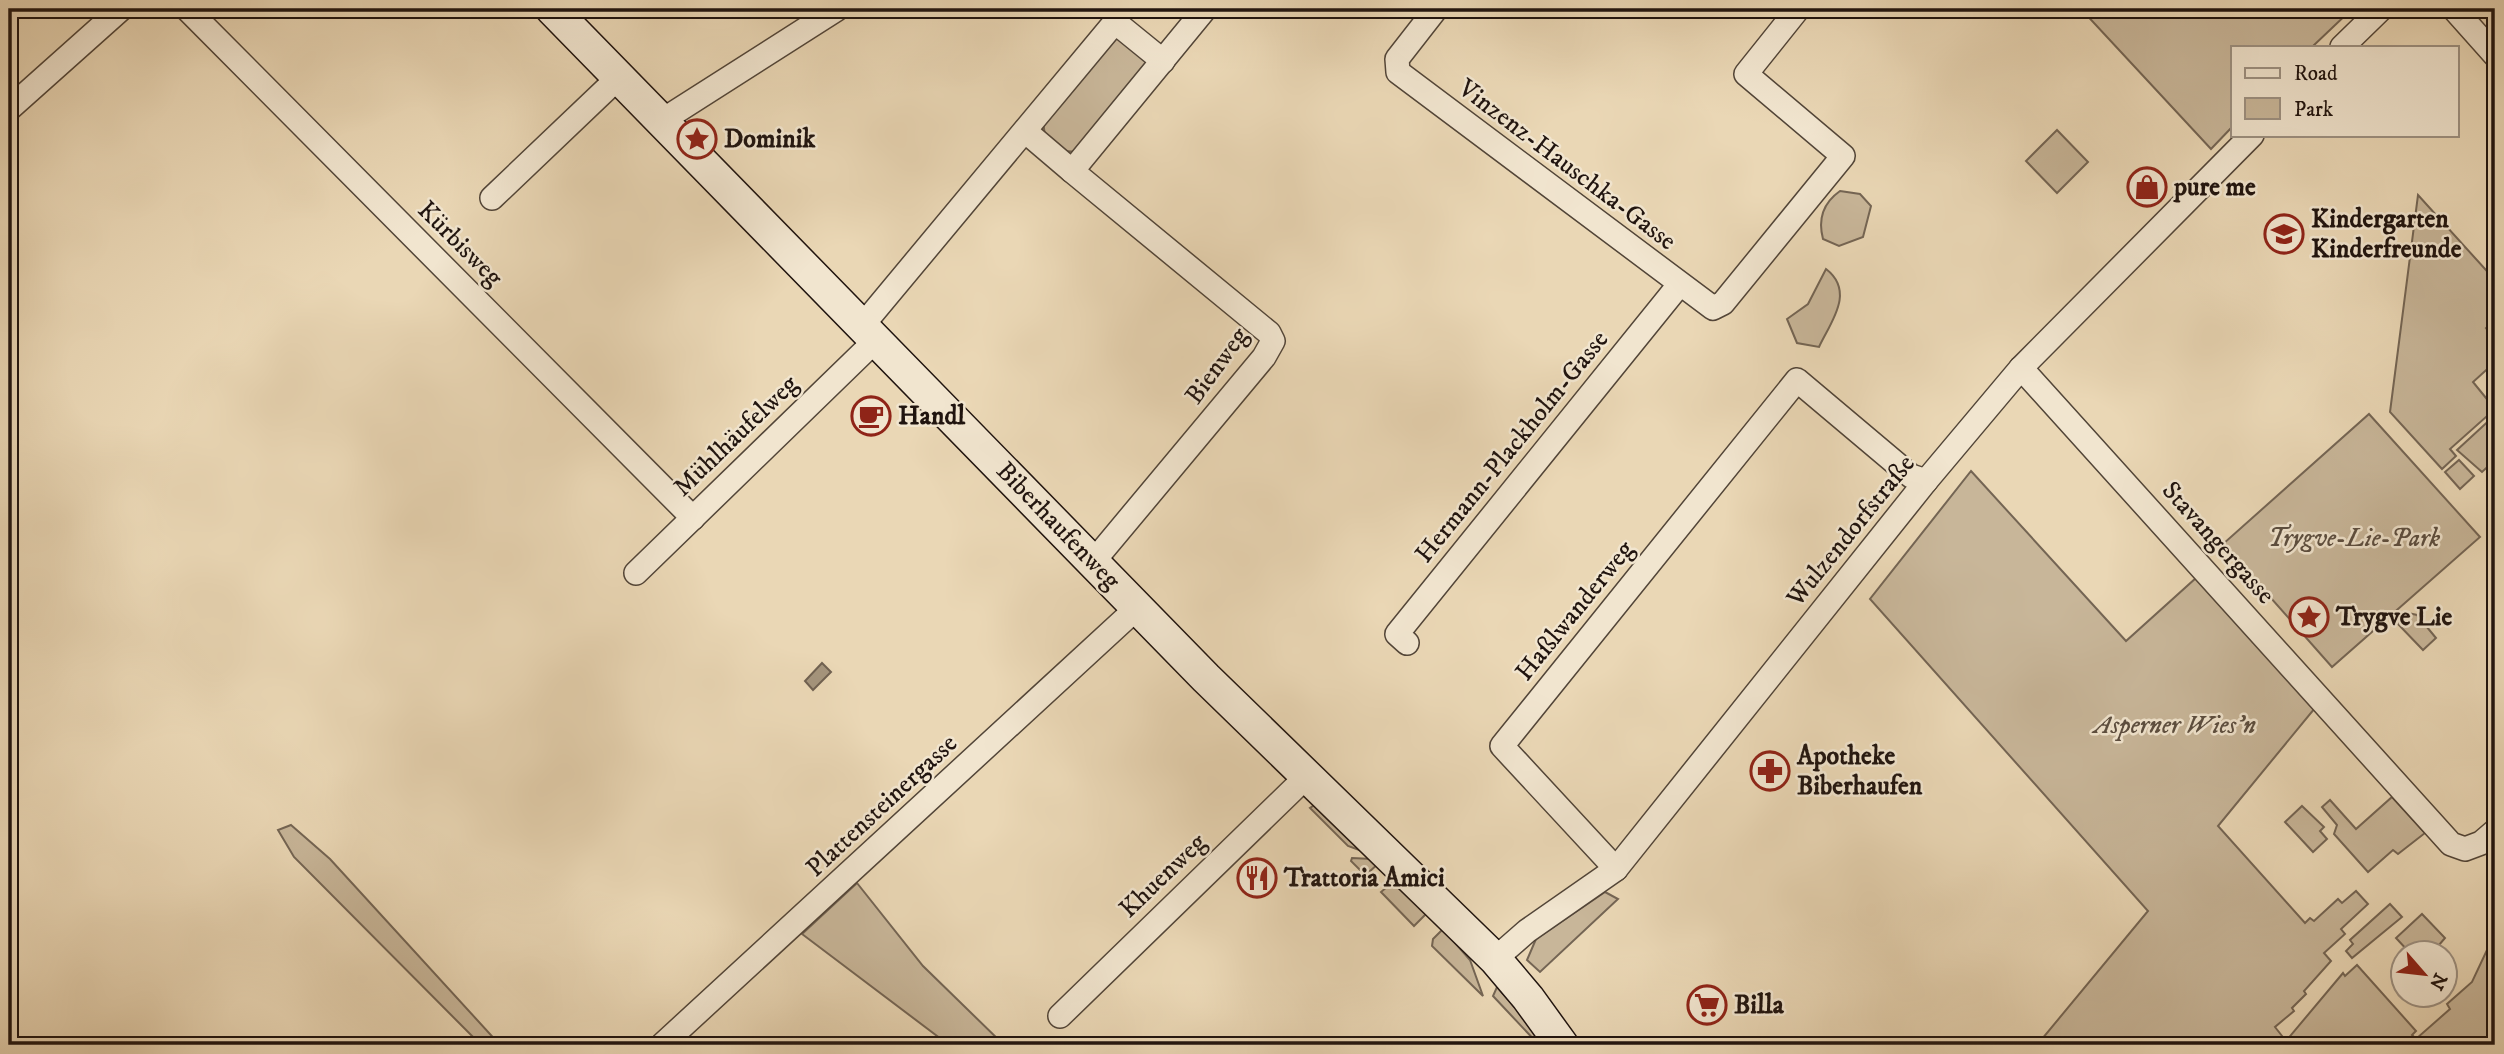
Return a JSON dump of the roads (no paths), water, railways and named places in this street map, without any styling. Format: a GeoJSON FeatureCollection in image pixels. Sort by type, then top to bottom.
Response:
{"type":"FeatureCollection","features":[{"type":"Feature","properties":{"kind":"main road","name":"Biberhaufenweg"},"geometry":{"type":"LineString","coordinates":[[552,9],[1305,778],[1495,959],[1562,1045]]}},
{"type":"Feature","properties":{"kind":"street"},"geometry":{"type":"LineString","coordinates":[[9,109],[121,9]]}},
{"type":"Feature","properties":{"kind":"street","name":"Kürbisweg"},"geometry":{"type":"LineString","coordinates":[[187,9],[693,518]]}},
{"type":"Feature","properties":{"kind":"street"},"geometry":{"type":"LineString","coordinates":[[663,120],[837,9]]}},
{"type":"Feature","properties":{"kind":"street"},"geometry":{"type":"LineString","coordinates":[[1026,131],[1072,171],[1205,9]]}},
{"type":"Feature","properties":{"kind":"street","name":"Vinzenz-Hauschka-Gasse"},"geometry":{"type":"LineString","coordinates":[[1436,9],[1401,53],[1396,66],[1398,72],[1679,285],[1708,306],[1718,307],[1843,156],[1746,74],[1798,9]]}},
{"type":"Feature","properties":{"kind":"street"},"geometry":{"type":"LineString","coordinates":[[2343,46],[2381,9]]}},
{"type":"Feature","properties":{"kind":"street"},"geometry":{"type":"LineString","coordinates":[[2454,9],[2495,55]]}},
{"type":"Feature","properties":{"kind":"street","name":"Mühlhäufelweg"},"geometry":{"type":"LineString","coordinates":[[636,573],[693,518],[869,333],[1026,131],[1115,22],[1163,61]]}},
{"type":"Feature","properties":{"kind":"street"},"geometry":{"type":"LineString","coordinates":[[492,198],[619,77]]}},
{"type":"Feature","properties":{"kind":"street","name":"Wulzendorfstraße"},"geometry":{"type":"LineString","coordinates":[[1495,959],[1527,931],[1616,869],[1926,481],[2021,368],[2251,136]]}},
{"type":"Feature","properties":{"kind":"street","name":"Bienweg"},"geometry":{"type":"LineString","coordinates":[[1072,171],[1269,333],[1273,341],[1264,357],[1093,562]]}},
{"type":"Feature","properties":{"kind":"street","name":"Hermann-Plackholm-Gasse"},"geometry":{"type":"LineString","coordinates":[[1407,643],[1398,634],[1679,285]]}},
{"type":"Feature","properties":{"kind":"street","name":"Stavangergasse"},"geometry":{"type":"LineString","coordinates":[[2021,368],[2451,844],[2465,849],[2481,843],[2495,831]]}},
{"type":"Feature","properties":{"kind":"street","name":"Haßlwanderweg"},"geometry":{"type":"LineString","coordinates":[[1616,869],[1502,747],[1797,380],[1911,476],[1926,481]]}},
{"type":"Feature","properties":{"kind":"street","name":"Plattensteinergasse"},"geometry":{"type":"LineString","coordinates":[[662,1045],[1138,607]]}},
{"type":"Feature","properties":{"kind":"street","name":"Khuenweg"},"geometry":{"type":"LineString","coordinates":[[1060,1016],[1305,778]]}},
{"type":"Feature","properties":{"kind":"place","name":"Dominik"},"geometry":{"type":"Point","coordinates":[697,139]}},
{"type":"Feature","properties":{"kind":"place","name":"pure me"},"geometry":{"type":"Point","coordinates":[2147,187]}},
{"type":"Feature","properties":{"kind":"place","name":"Kindergarten Kinderfreunde"},"geometry":{"type":"Point","coordinates":[2284,234]}},
{"type":"Feature","properties":{"kind":"place","name":"Handl"},"geometry":{"type":"Point","coordinates":[871,416]}},
{"type":"Feature","properties":{"kind":"place","name":"Trygve Lie"},"geometry":{"type":"Point","coordinates":[2309,617]}},
{"type":"Feature","properties":{"kind":"place","name":"Apotheke Biberhaufen"},"geometry":{"type":"Point","coordinates":[1770,771]}},
{"type":"Feature","properties":{"kind":"place","name":"Trattoria Amici"},"geometry":{"type":"Point","coordinates":[1257,878]}},
{"type":"Feature","properties":{"kind":"place","name":"Billa"},"geometry":{"type":"Point","coordinates":[1707,1005]}},
{"type":"Feature","properties":{"kind":"park label","name":"Trygve-Lie-Park"},"geometry":{"type":"Point","coordinates":[2354,538]}},
{"type":"Feature","properties":{"kind":"park label","name":"Asperner Wies'n"},"geometry":{"type":"Point","coordinates":[2175,725]}}]}
